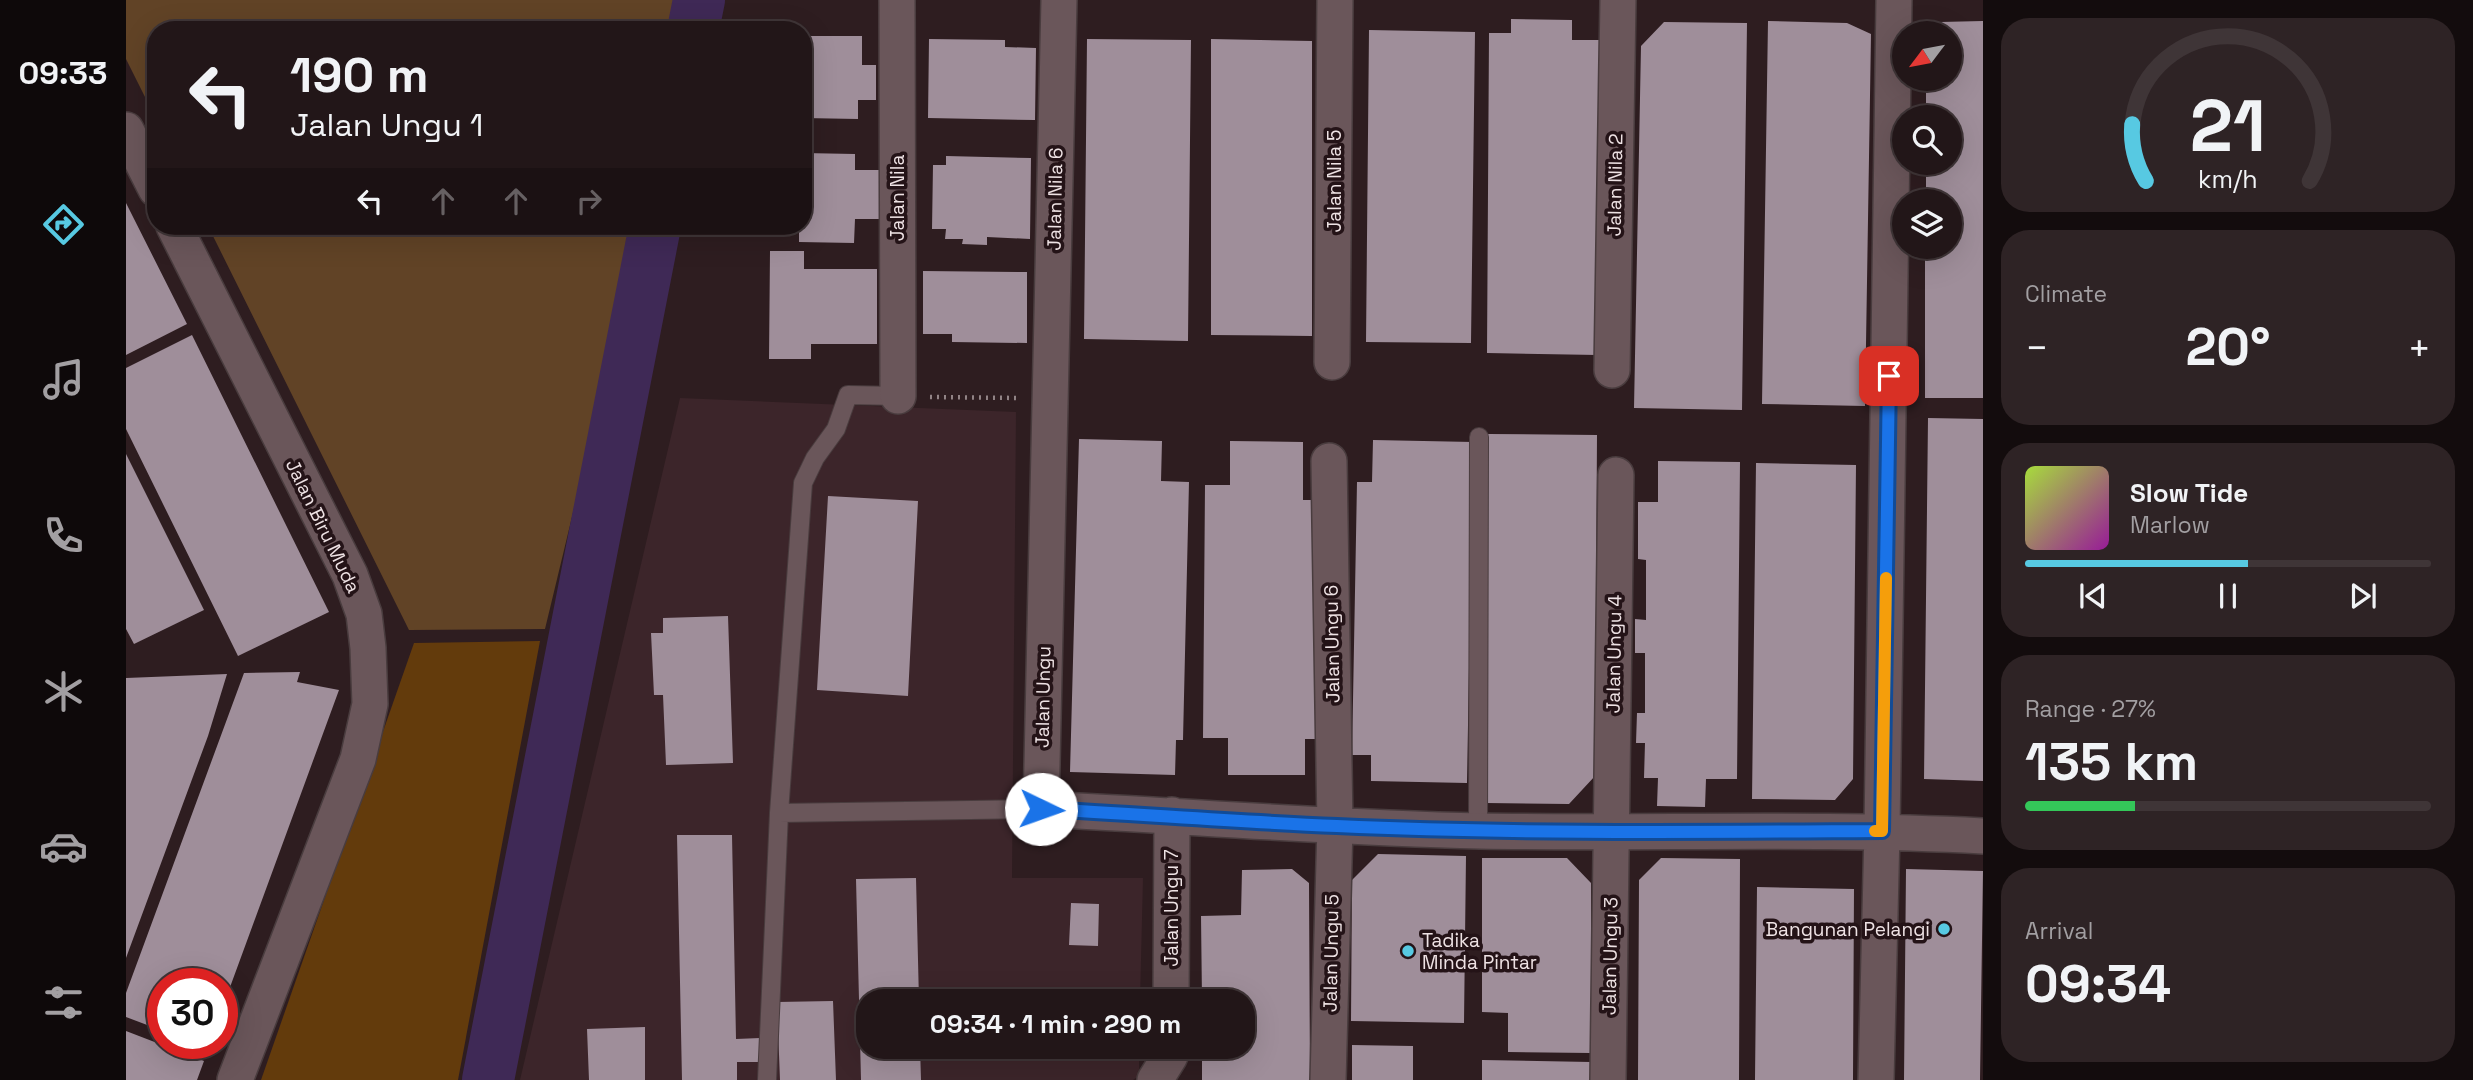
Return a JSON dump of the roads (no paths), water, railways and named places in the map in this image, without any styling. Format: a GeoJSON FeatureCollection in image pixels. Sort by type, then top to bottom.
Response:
{"type":"FeatureCollection","features":[{"type":"Feature","properties":{"kind":"street","name":"Jalan Nila"},"geometry":{"type":"LineString","coordinates":[[897,0],[898,396]]}},
{"type":"Feature","properties":{"kind":"street","name":"Jalan Nila 6"},"geometry":{"type":"LineString","coordinates":[[1050,398],[1059,0]]}},
{"type":"Feature","properties":{"kind":"street","name":"Jalan Nila 5"},"geometry":{"type":"LineString","coordinates":[[1332,362],[1335,0]]}},
{"type":"Feature","properties":{"kind":"street","name":"Jalan Nila 2"},"geometry":{"type":"LineString","coordinates":[[1612,370],[1618,0]]}},
{"type":"Feature","properties":{"kind":"street"},"geometry":{"type":"LineString","coordinates":[[1876,1080],[1894,0]]}},
{"type":"Feature","properties":{"kind":"street"},"geometry":{"type":"LineString","coordinates":[[126,130],[147,171]]}},
{"type":"Feature","properties":{"kind":"street","name":"Jalan Biru Muda"},"geometry":{"type":"LineString","coordinates":[[179,235],[350,575],[365,614],[368,648],[370,705],[358,758],[235,1080]]}},
{"type":"Feature","properties":{"kind":"street","name":"Jalan Ungu"},"geometry":{"type":"LineString","coordinates":[[1041,809],[1050,398]]}},
{"type":"Feature","properties":{"kind":"street","name":"Jalan Ungu 6"},"geometry":{"type":"LineString","coordinates":[[1329,461],[1335,826]]}},
{"type":"Feature","properties":{"kind":"street","name":"Jalan Ungu 4"},"geometry":{"type":"LineString","coordinates":[[1612,833],[1616,475]]}},
{"type":"Feature","properties":{"kind":"street"},"geometry":{"type":"LineString","coordinates":[[1041,809],[1335,826],[1478,831],[1882,831],[1983,836]]}},
{"type":"Feature","properties":{"kind":"street","name":"Jalan Ungu 7"},"geometry":{"type":"LineString","coordinates":[[1171,989],[1172,815]]}},
{"type":"Feature","properties":{"kind":"street","name":"Jalan Ungu 5"},"geometry":{"type":"LineString","coordinates":[[1328,1080],[1335,826]]}},
{"type":"Feature","properties":{"kind":"street","name":"Jalan Ungu 3"},"geometry":{"type":"LineString","coordinates":[[1608,1080],[1612,833]]}},
{"type":"Feature","properties":{"kind":"street"},"geometry":{"type":"LineString","coordinates":[[1155,1080],[1168,1059]]}},
{"type":"Feature","properties":{"kind":"lane"},"geometry":{"type":"LineString","coordinates":[[767,1080],[779,813],[803,483],[815,458],[836,429],[848,396],[898,396]]}},
{"type":"Feature","properties":{"kind":"lane"},"geometry":{"type":"LineString","coordinates":[[1478,831],[1479,438]]}},
{"type":"Feature","properties":{"kind":"lane"},"geometry":{"type":"LineString","coordinates":[[779,813],[1041,809]]}},
{"type":"Feature","properties":{"kind":"waterway"},"geometry":{"type":"LineString","coordinates":[[695,21],[699,0]]}},
{"type":"Feature","properties":{"kind":"waterway"},"geometry":{"type":"LineString","coordinates":[[488,1080],[653,235]]}},
{"type":"Feature","properties":{"kind":"place","name":"Bangunan Pelangi"},"geometry":{"type":"Point","coordinates":[1944,929]}},
{"type":"Feature","properties":{"kind":"place","name":"Tadika Minda Pintar"},"geometry":{"type":"Point","coordinates":[1408,951]}}]}
